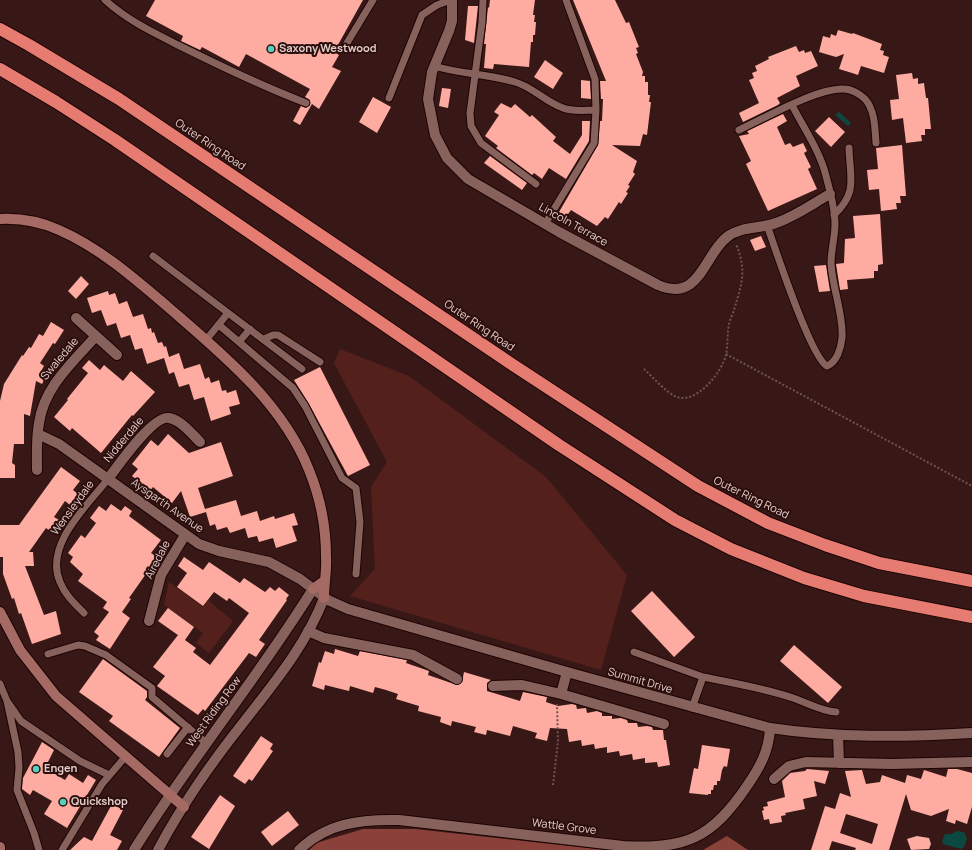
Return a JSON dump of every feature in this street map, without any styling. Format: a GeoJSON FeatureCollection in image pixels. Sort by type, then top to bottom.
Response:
{"type":"FeatureCollection","features":[{"type":"Feature","properties":{"kind":"highway","name":"Outer Ring Road"},"geometry":{"type":"LineString","coordinates":[[0,29],[119,100],[513,365],[698,486],[768,523],[825,545],[879,563],[972,581]]}},
{"type":"Feature","properties":{"kind":"highway"},"geometry":{"type":"LineString","coordinates":[[0,69],[56,102],[115,140],[559,445],[675,520],[731,549],[804,578],[864,596],[972,617]]}},
{"type":"Feature","properties":{"kind":"main road"},"geometry":{"type":"LineString","coordinates":[[0,219],[13,218],[40,224],[58,230],[99,251],[131,276],[206,340],[239,371],[277,414],[296,443],[306,462],[318,495],[324,527],[326,555],[324,598]]}},
{"type":"Feature","properties":{"kind":"main road"},"geometry":{"type":"LineString","coordinates":[[313,589],[324,581]]}},
{"type":"Feature","properties":{"kind":"main road"},"geometry":{"type":"LineString","coordinates":[[0,612],[20,650],[52,691],[71,710],[184,807]]}},
{"type":"Feature","properties":{"kind":"street","name":"Lincoln Terrace"},"geometry":{"type":"LineString","coordinates":[[452,0],[450,31],[434,66],[429,88],[429,110],[435,135],[444,154],[457,170],[468,179],[545,224],[658,285],[672,289],[692,284],[703,271],[716,247],[731,234],[767,226],[798,214],[830,194]]}},
{"type":"Feature","properties":{"kind":"street","name":"Swaledale"},"geometry":{"type":"LineString","coordinates":[[76,318],[117,355]]}},
{"type":"Feature","properties":{"kind":"street","name":"Swaledale"},"geometry":{"type":"LineString","coordinates":[[37,470],[40,416],[52,386],[96,336]]}},
{"type":"Feature","properties":{"kind":"street","name":"Nidderdale"},"geometry":{"type":"LineString","coordinates":[[108,479],[151,425],[161,418],[177,420],[200,442]]}},
{"type":"Feature","properties":{"kind":"street","name":"Aysgarth Avenue"},"geometry":{"type":"LineString","coordinates":[[38,434],[59,444],[199,544],[214,550],[269,562],[283,568],[313,589]]}},
{"type":"Feature","properties":{"kind":"street","name":"Airedale"},"geometry":{"type":"LineString","coordinates":[[149,621],[161,575],[185,535]]}},
{"type":"Feature","properties":{"kind":"street","name":"Summit Drive"},"geometry":{"type":"LineString","coordinates":[[313,589],[324,598],[348,609],[692,708],[770,728],[838,735],[907,736],[972,733]]}},
{"type":"Feature","properties":{"kind":"street","name":"West Riding Row"},"geometry":{"type":"LineString","coordinates":[[134,850],[169,795],[276,648],[313,589]]}},
{"type":"Feature","properties":{"kind":"street"},"geometry":{"type":"LineString","coordinates":[[158,850],[184,807],[220,753],[270,690],[291,660],[308,632],[324,598]]}},
{"type":"Feature","properties":{"kind":"street"},"geometry":{"type":"LineString","coordinates":[[308,632],[324,638],[413,655],[457,679]]}},
{"type":"Feature","properties":{"kind":"street"},"geometry":{"type":"LineString","coordinates":[[561,694],[566,672]]}},
{"type":"Feature","properties":{"kind":"street"},"geometry":{"type":"LineString","coordinates":[[492,686],[522,686],[561,694],[664,724]]}},
{"type":"Feature","properties":{"kind":"street","name":"Wattle Grove"},"geometry":{"type":"LineString","coordinates":[[299,850],[317,836],[332,828],[344,824],[379,820],[399,820],[623,846],[653,847],[679,843],[706,832],[718,823],[730,809],[763,760],[769,740],[770,728]]}},
{"type":"Feature","properties":{"kind":"street"},"geometry":{"type":"LineString","coordinates":[[838,735],[839,763]]}},
{"type":"Feature","properties":{"kind":"street"},"geometry":{"type":"LineString","coordinates":[[206,743],[220,753]]}},
{"type":"Feature","properties":{"kind":"street"},"geometry":{"type":"LineString","coordinates":[[774,779],[783,770],[796,764],[806,762],[891,764],[972,762]]}},
{"type":"Feature","properties":{"kind":"lane"},"geometry":{"type":"LineString","coordinates":[[105,0],[120,13],[152,32],[236,74],[306,103]]}},
{"type":"Feature","properties":{"kind":"lane"},"geometry":{"type":"LineString","coordinates":[[344,48],[373,0]]}},
{"type":"Feature","properties":{"kind":"lane"},"geometry":{"type":"LineString","coordinates":[[388,98],[422,15],[437,5],[452,0]]}},
{"type":"Feature","properties":{"kind":"lane"},"geometry":{"type":"LineString","coordinates":[[482,0],[482,22],[470,113],[471,126],[475,135],[494,154],[536,184]]}},
{"type":"Feature","properties":{"kind":"lane"},"geometry":{"type":"LineString","coordinates":[[545,224],[594,143],[596,79],[566,0]]}},
{"type":"Feature","properties":{"kind":"lane"},"geometry":{"type":"LineString","coordinates":[[434,66],[454,72],[514,81],[525,85],[562,108],[570,110],[596,110]]}},
{"type":"Feature","properties":{"kind":"lane"},"geometry":{"type":"LineString","coordinates":[[739,130],[792,105],[832,90],[845,89],[854,92],[865,99],[871,108],[876,143]]}},
{"type":"Feature","properties":{"kind":"lane"},"geometry":{"type":"LineString","coordinates":[[767,226],[800,314],[820,359],[827,366],[834,360],[839,350],[842,338],[842,329],[833,283],[831,262],[835,224],[834,215],[826,174],[792,105]]}},
{"type":"Feature","properties":{"kind":"lane"},"geometry":{"type":"LineString","coordinates":[[834,215],[844,206],[850,195],[850,148]]}},
{"type":"Feature","properties":{"kind":"lane"},"geometry":{"type":"LineString","coordinates":[[153,256],[302,369]]}},
{"type":"Feature","properties":{"kind":"lane"},"geometry":{"type":"LineString","coordinates":[[206,340],[228,313]]}},
{"type":"Feature","properties":{"kind":"lane"},"geometry":{"type":"LineString","coordinates":[[219,325],[292,388],[305,406],[342,478],[356,488],[360,522],[356,574]]}},
{"type":"Feature","properties":{"kind":"lane"},"geometry":{"type":"LineString","coordinates":[[239,342],[250,329]]}},
{"type":"Feature","properties":{"kind":"lane"},"geometry":{"type":"LineString","coordinates":[[264,339],[273,335],[278,335],[320,362]]}},
{"type":"Feature","properties":{"kind":"lane","name":"Wensleydale"},"geometry":{"type":"LineString","coordinates":[[84,613],[69,598],[60,582],[57,575],[56,558],[58,548],[68,529],[108,479]]}},
{"type":"Feature","properties":{"kind":"lane"},"geometry":{"type":"LineString","coordinates":[[48,654],[78,645],[100,652],[152,688],[152,697],[206,743]]}},
{"type":"Feature","properties":{"kind":"lane"},"geometry":{"type":"LineString","coordinates":[[634,652],[703,677],[765,690],[793,698],[822,710],[836,712]]}},
{"type":"Feature","properties":{"kind":"lane"},"geometry":{"type":"LineString","coordinates":[[692,708],[703,677]]}},
{"type":"Feature","properties":{"kind":"lane"},"geometry":{"type":"LineString","coordinates":[[0,684],[7,701],[15,714],[29,727],[90,767],[109,775]]}},
{"type":"Feature","properties":{"kind":"lane"},"geometry":{"type":"LineString","coordinates":[[7,701],[18,752],[19,768],[17,790],[39,850]]}},
{"type":"Feature","properties":{"kind":"lane"},"geometry":{"type":"LineString","coordinates":[[167,754],[188,727]]}},
{"type":"Feature","properties":{"kind":"lane"},"geometry":{"type":"LineString","coordinates":[[62,850],[109,775],[126,756]]}},
{"type":"Feature","properties":{"kind":"path"},"geometry":{"type":"LineString","coordinates":[[644,369],[678,397],[690,397],[705,388],[721,368],[726,354],[729,322],[740,289],[743,268],[731,234]]}},
{"type":"Feature","properties":{"kind":"path"},"geometry":{"type":"LineString","coordinates":[[726,354],[972,486]]}},
{"type":"Feature","properties":{"kind":"path"},"geometry":{"type":"LineString","coordinates":[[553,785],[558,741],[556,706],[561,694]]}},
{"type":"Feature","properties":{"kind":"shaded area"},"geometry":{"type":"Polygon","coordinates":[[[340,349],[409,376],[546,477],[627,575],[601,670],[350,596],[375,569],[371,487],[387,462],[334,363],[340,349]]]}},
{"type":"Feature","properties":{"kind":"shaded area"},"geometry":{"type":"Polygon","coordinates":[[[169,582],[203,607],[208,600],[233,621],[209,653],[196,643],[203,633],[164,605],[169,582]]]}},
{"type":"Feature","properties":{"kind":"shaded area"},"geometry":{"type":"Polygon","coordinates":[[[363,829],[415,829],[606,850],[309,850],[316,843],[363,829]]]}},
{"type":"Feature","properties":{"kind":"shaded area"},"geometry":{"type":"Polygon","coordinates":[[[727,836],[748,850],[703,850],[727,836]]]}},
{"type":"Feature","properties":{"kind":"water"},"geometry":{"type":"Polygon","coordinates":[[[839,112],[851,123],[848,126],[835,115],[839,112]]]}},
{"type":"Feature","properties":{"kind":"water"},"geometry":{"type":"Polygon","coordinates":[[[956,831],[964,832],[967,838],[964,847],[961,849],[943,844],[942,841],[945,834],[952,834],[956,831]]]}},
{"type":"Feature","properties":{"kind":"building","name":"Saxony Westwood"},"geometry":{"type":"Polygon","coordinates":[[[155,0],[363,0],[334,52],[339,55],[332,67],[341,71],[319,109],[312,104],[300,125],[293,121],[301,106],[306,108],[310,105],[310,100],[305,97],[310,89],[246,54],[239,67],[202,47],[200,50],[181,41],[183,36],[146,16],[155,0]]]}},
{"type":"Feature","properties":{"kind":"building"},"geometry":{"type":"Polygon","coordinates":[[[490,0],[535,0],[533,15],[535,15],[534,22],[536,22],[535,35],[533,35],[533,42],[531,42],[529,67],[494,64],[493,69],[484,68],[486,44],[484,44],[490,0]]]}},
{"type":"Feature","properties":{"kind":"building"},"geometry":{"type":"Polygon","coordinates":[[[573,0],[615,0],[626,23],[629,22],[639,47],[636,48],[638,53],[636,54],[643,72],[642,76],[645,76],[645,82],[648,82],[648,95],[650,95],[649,102],[651,102],[647,135],[643,134],[640,146],[612,145],[637,161],[633,172],[635,174],[628,185],[630,186],[626,192],[628,193],[621,204],[619,202],[608,219],[605,217],[597,226],[571,210],[566,217],[559,212],[598,145],[600,121],[602,121],[603,99],[601,99],[600,81],[606,81],[573,0]]]}},
{"type":"Feature","properties":{"kind":"building"},"geometry":{"type":"Polygon","coordinates":[[[468,6],[478,6],[474,43],[465,40],[468,6]]]}},
{"type":"Feature","properties":{"kind":"building"},"geometry":{"type":"Polygon","coordinates":[[[838,30],[853,33],[882,44],[880,50],[884,51],[883,55],[889,57],[884,73],[861,66],[858,75],[839,69],[844,54],[836,57],[819,52],[823,36],[830,38],[831,34],[836,36],[838,30]]]}},
{"type":"Feature","properties":{"kind":"building"},"geometry":{"type":"Polygon","coordinates":[[[796,46],[799,52],[804,50],[805,53],[811,51],[818,66],[796,76],[800,86],[777,98],[780,103],[778,105],[743,122],[739,113],[759,103],[749,80],[754,78],[752,73],[757,71],[755,66],[769,59],[768,57],[796,46]]]}},
{"type":"Feature","properties":{"kind":"building"},"geometry":{"type":"Polygon","coordinates":[[[545,60],[563,73],[553,89],[534,77],[545,60]]]}},
{"type":"Feature","properties":{"kind":"building"},"geometry":{"type":"Polygon","coordinates":[[[912,73],[913,79],[918,78],[918,84],[924,83],[926,98],[928,98],[931,129],[925,129],[925,135],[921,135],[922,141],[906,143],[903,118],[892,120],[890,100],[899,99],[896,75],[912,73]]]}},
{"type":"Feature","properties":{"kind":"building"},"geometry":{"type":"Polygon","coordinates":[[[581,80],[590,81],[591,99],[581,98],[581,80]]]}},
{"type":"Feature","properties":{"kind":"building"},"geometry":{"type":"Polygon","coordinates":[[[442,88],[451,89],[448,108],[439,106],[442,88]]]}},
{"type":"Feature","properties":{"kind":"building"},"geometry":{"type":"Polygon","coordinates":[[[373,97],[391,107],[377,133],[359,122],[373,97]]]}},
{"type":"Feature","properties":{"kind":"building"},"geometry":{"type":"Polygon","coordinates":[[[501,103],[511,108],[515,104],[530,117],[532,115],[556,137],[553,141],[570,154],[582,135],[582,121],[590,121],[589,141],[566,179],[549,168],[542,179],[534,173],[532,175],[496,148],[498,146],[485,136],[499,115],[494,112],[501,103]]]}},
{"type":"Feature","properties":{"kind":"building"},"geometry":{"type":"Polygon","coordinates":[[[783,114],[787,121],[777,127],[785,145],[790,143],[793,147],[803,143],[807,151],[804,153],[811,167],[808,169],[817,189],[768,211],[746,164],[751,161],[739,136],[749,134],[747,131],[783,114]]]}},
{"type":"Feature","properties":{"kind":"building"},"geometry":{"type":"Polygon","coordinates":[[[829,117],[845,132],[831,147],[815,131],[829,117]]]}},
{"type":"Feature","properties":{"kind":"building"},"geometry":{"type":"Polygon","coordinates":[[[902,145],[906,196],[900,196],[901,203],[896,203],[897,209],[881,211],[879,189],[869,190],[867,170],[878,169],[876,148],[902,145]]]}},
{"type":"Feature","properties":{"kind":"building"},"geometry":{"type":"Polygon","coordinates":[[[490,156],[527,183],[522,190],[484,163],[490,156]]]}},
{"type":"Feature","properties":{"kind":"building"},"geometry":{"type":"Polygon","coordinates":[[[880,214],[883,264],[878,265],[878,271],[874,271],[874,278],[847,280],[848,289],[840,290],[836,264],[844,263],[845,239],[855,238],[853,216],[880,214]]]}},
{"type":"Feature","properties":{"kind":"building"},"geometry":{"type":"Polygon","coordinates":[[[761,236],[766,247],[755,251],[750,240],[761,236]]]}},
{"type":"Feature","properties":{"kind":"building"},"geometry":{"type":"Polygon","coordinates":[[[826,265],[830,291],[819,292],[814,266],[826,265]]]}},
{"type":"Feature","properties":{"kind":"building"},"geometry":{"type":"Polygon","coordinates":[[[81,276],[89,284],[76,299],[68,291],[81,276]]]}},
{"type":"Feature","properties":{"kind":"building"},"geometry":{"type":"Polygon","coordinates":[[[108,291],[109,295],[115,293],[119,304],[127,301],[133,317],[143,314],[148,329],[151,328],[152,333],[154,332],[158,343],[162,342],[164,347],[166,346],[169,357],[179,353],[184,369],[200,364],[205,379],[209,377],[211,383],[219,380],[222,391],[226,390],[227,393],[236,390],[240,404],[229,407],[231,414],[211,421],[204,397],[194,400],[189,384],[179,387],[174,372],[169,374],[164,358],[147,364],[142,348],[135,350],[130,335],[121,338],[116,323],[107,326],[101,310],[92,313],[87,298],[108,291]]]}},
{"type":"Feature","properties":{"kind":"building"},"geometry":{"type":"Polygon","coordinates":[[[51,322],[64,330],[55,344],[53,343],[40,363],[44,366],[40,373],[46,376],[42,384],[36,381],[30,416],[24,414],[24,444],[14,444],[12,463],[15,465],[15,478],[0,478],[0,401],[4,384],[22,355],[23,356],[29,347],[31,348],[39,334],[43,336],[51,322]]]}},
{"type":"Feature","properties":{"kind":"building"},"geometry":{"type":"Polygon","coordinates":[[[89,360],[100,370],[104,365],[123,381],[131,371],[155,392],[133,416],[132,415],[101,453],[72,428],[70,431],[54,417],[88,373],[82,368],[89,360]]]}},
{"type":"Feature","properties":{"kind":"building"},"geometry":{"type":"Polygon","coordinates":[[[320,367],[370,465],[348,476],[309,404],[294,380],[320,367]]]}},
{"type":"Feature","properties":{"kind":"building"},"geometry":{"type":"Polygon","coordinates":[[[168,434],[189,453],[221,442],[233,476],[198,488],[205,509],[236,500],[241,516],[257,511],[260,521],[274,516],[275,519],[294,513],[298,525],[292,526],[297,541],[276,548],[273,538],[259,542],[257,536],[248,538],[245,528],[230,533],[227,527],[217,530],[215,524],[210,526],[206,512],[190,517],[181,491],[172,503],[153,487],[150,491],[132,476],[138,469],[132,464],[151,440],[158,446],[168,434]]]}},
{"type":"Feature","properties":{"kind":"building"},"geometry":{"type":"Polygon","coordinates":[[[61,467],[80,481],[73,490],[78,494],[70,505],[65,501],[54,517],[59,520],[51,532],[46,528],[29,552],[33,552],[34,566],[25,566],[44,615],[56,611],[61,634],[32,644],[21,613],[19,614],[14,598],[12,599],[3,574],[3,557],[0,557],[0,525],[19,525],[61,467]]]}},
{"type":"Feature","properties":{"kind":"building"},"geometry":{"type":"Polygon","coordinates":[[[111,504],[121,511],[125,506],[132,511],[129,516],[161,540],[151,553],[157,557],[150,572],[148,571],[129,598],[131,599],[122,612],[130,618],[110,649],[96,640],[99,636],[94,632],[109,612],[103,608],[107,602],[78,581],[83,574],[70,562],[73,557],[68,553],[81,535],[85,538],[96,523],[90,518],[99,506],[106,511],[111,504]]]}},
{"type":"Feature","properties":{"kind":"building"},"geometry":{"type":"Polygon","coordinates":[[[184,557],[203,570],[209,562],[240,583],[244,578],[265,592],[270,587],[275,591],[279,587],[289,595],[259,640],[265,644],[256,657],[249,653],[205,711],[203,709],[198,715],[157,686],[165,676],[153,667],[178,635],[196,648],[193,652],[210,665],[249,613],[229,598],[227,601],[214,592],[203,606],[177,587],[187,573],[178,566],[184,557]]]}},
{"type":"Feature","properties":{"kind":"building"},"geometry":{"type":"Polygon","coordinates":[[[652,591],[695,637],[674,657],[631,611],[652,591]]]}},
{"type":"Feature","properties":{"kind":"building"},"geometry":{"type":"Polygon","coordinates":[[[168,608],[194,627],[185,640],[158,621],[168,608]]]}},
{"type":"Feature","properties":{"kind":"building"},"geometry":{"type":"Polygon","coordinates":[[[794,645],[842,687],[828,703],[780,661],[794,645]]]}},
{"type":"Feature","properties":{"kind":"building"},"geometry":{"type":"Polygon","coordinates":[[[335,649],[358,656],[360,651],[407,660],[406,663],[429,671],[428,675],[457,685],[462,682],[464,672],[491,680],[487,683],[487,691],[520,701],[523,692],[547,697],[546,702],[558,706],[572,704],[576,705],[577,709],[586,708],[587,713],[597,711],[602,713],[602,716],[612,716],[612,719],[621,718],[627,720],[628,723],[637,723],[638,727],[647,726],[652,727],[653,730],[663,730],[670,765],[658,767],[657,762],[645,763],[645,758],[633,760],[632,754],[620,756],[619,751],[607,753],[607,747],[595,749],[594,744],[582,746],[581,740],[569,742],[567,729],[550,728],[547,741],[535,738],[537,733],[513,726],[510,736],[487,730],[486,735],[474,732],[476,727],[452,721],[451,726],[440,722],[441,717],[418,711],[419,706],[396,699],[398,694],[386,690],[375,687],[373,693],[350,686],[349,691],[325,685],[324,690],[312,686],[319,662],[321,663],[325,651],[334,654],[335,649]]]}},
{"type":"Feature","properties":{"kind":"building"},"geometry":{"type":"Polygon","coordinates":[[[103,659],[147,691],[147,697],[145,700],[180,728],[159,757],[109,721],[113,716],[79,692],[103,659]]]}},
{"type":"Feature","properties":{"kind":"building"},"geometry":{"type":"Polygon","coordinates":[[[261,736],[273,744],[270,749],[273,751],[252,781],[249,779],[245,784],[233,776],[261,736]]]}},
{"type":"Feature","properties":{"kind":"building"},"geometry":{"type":"Polygon","coordinates":[[[42,742],[54,750],[45,768],[65,780],[69,774],[83,783],[88,775],[96,780],[67,828],[44,814],[52,801],[33,790],[30,795],[22,789],[23,778],[42,742]]]}},
{"type":"Feature","properties":{"kind":"building"},"geometry":{"type":"Polygon","coordinates":[[[702,745],[730,749],[727,767],[724,766],[720,781],[717,781],[717,785],[714,785],[713,790],[711,790],[711,794],[708,795],[689,793],[694,768],[698,769],[702,745]]]}},
{"type":"Feature","properties":{"kind":"building"},"geometry":{"type":"Polygon","coordinates":[[[807,769],[829,771],[825,784],[814,781],[817,796],[803,799],[805,809],[785,813],[786,815],[781,816],[782,822],[770,824],[769,819],[764,820],[762,811],[764,810],[763,807],[768,806],[767,802],[785,797],[782,781],[790,773],[805,771],[807,769]]]}},
{"type":"Feature","properties":{"kind":"building"},"geometry":{"type":"Polygon","coordinates":[[[948,769],[957,769],[972,773],[972,807],[967,824],[956,820],[955,824],[946,821],[949,809],[931,816],[911,810],[906,794],[889,850],[855,850],[856,848],[832,841],[829,850],[811,850],[825,806],[835,809],[840,793],[851,797],[845,771],[862,770],[866,784],[880,782],[882,775],[905,783],[907,775],[921,779],[924,770],[946,777],[948,769]],[[846,814],[840,833],[872,844],[878,824],[846,814]]]}},
{"type":"Feature","properties":{"kind":"building"},"geometry":{"type":"Polygon","coordinates":[[[220,795],[235,806],[209,849],[191,837],[220,795]]]}},
{"type":"Feature","properties":{"kind":"building"},"geometry":{"type":"Polygon","coordinates":[[[112,804],[123,810],[110,835],[122,841],[117,850],[70,850],[84,837],[92,841],[112,804]]]}},
{"type":"Feature","properties":{"kind":"building"},"geometry":{"type":"Polygon","coordinates":[[[288,811],[299,825],[272,846],[261,832],[288,811]]]}},
{"type":"Feature","properties":{"kind":"building"},"geometry":{"type":"Polygon","coordinates":[[[917,836],[929,838],[931,844],[929,849],[911,850],[907,839],[917,836]]]}},
{"type":"Feature","properties":{"kind":"place","name":"Saxony Westwood"},"geometry":{"type":"Point","coordinates":[271,49]}},
{"type":"Feature","properties":{"kind":"place","name":"Engen"},"geometry":{"type":"Point","coordinates":[36,769]}},
{"type":"Feature","properties":{"kind":"place","name":"Quickshop"},"geometry":{"type":"Point","coordinates":[63,802]}}]}
